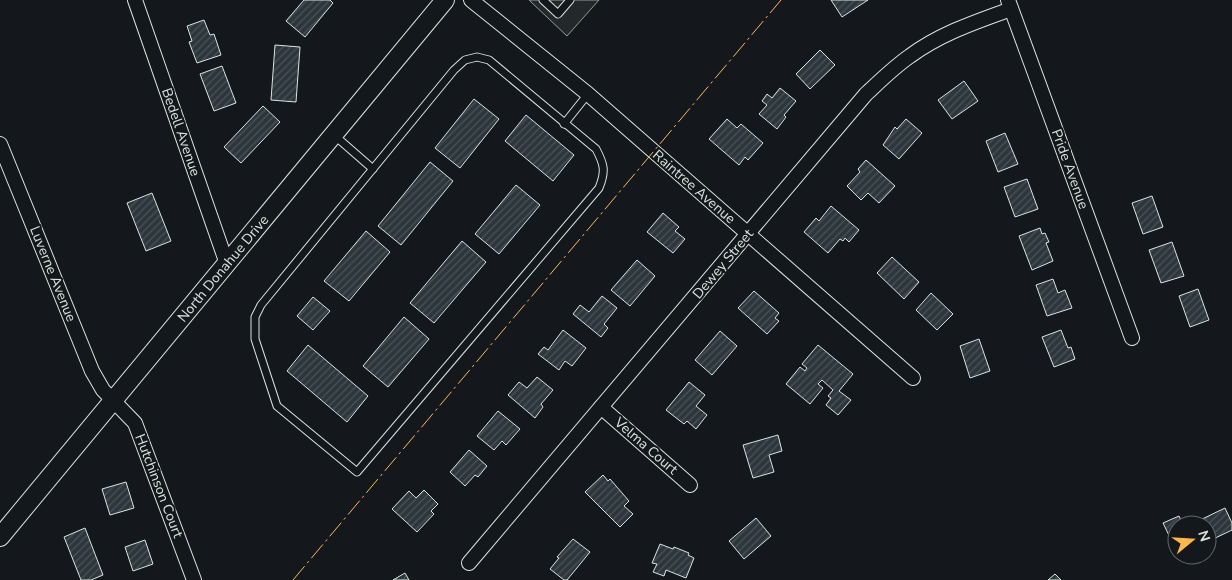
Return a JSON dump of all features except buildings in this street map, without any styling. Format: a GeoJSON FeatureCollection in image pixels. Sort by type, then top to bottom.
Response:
{"type":"FeatureCollection","features":[{"type":"Feature","properties":{"kind":"street","name":"Bedell Avenue"},"geometry":{"type":"LineString","coordinates":[[135,0],[227,264]]}},
{"type":"Feature","properties":{"kind":"street","name":"North Donahue Drive"},"geometry":{"type":"LineString","coordinates":[[0,537],[112,399],[227,264],[445,0]]}},
{"type":"Feature","properties":{"kind":"street","name":"Raintree Avenue"},"geometry":{"type":"LineString","coordinates":[[470,0],[588,94],[913,378]]}},
{"type":"Feature","properties":{"kind":"street","name":"Dewey Street"},"geometry":{"type":"LineString","coordinates":[[469,563],[866,94],[909,56],[949,32],[1010,5]]}},
{"type":"Feature","properties":{"kind":"street","name":"Pride Avenue"},"geometry":{"type":"LineString","coordinates":[[1010,5],[1132,338]]}},
{"type":"Feature","properties":{"kind":"street","name":"Luverne Avenue"},"geometry":{"type":"LineString","coordinates":[[0,144],[92,371],[103,390],[112,399]]}},
{"type":"Feature","properties":{"kind":"street","name":"Hutchinson Court"},"geometry":{"type":"LineString","coordinates":[[112,399],[135,423],[194,580]]}},
{"type":"Feature","properties":{"kind":"street","name":"Velma Court"},"geometry":{"type":"LineString","coordinates":[[601,408],[690,485]]}},
{"type":"Feature","properties":{"kind":"lane"},"geometry":{"type":"LineString","coordinates":[[543,0],[558,14],[570,0]]}},
{"type":"Feature","properties":{"kind":"lane"},"geometry":{"type":"LineString","coordinates":[[477,57],[489,60],[564,124],[596,148],[603,162],[603,177],[599,188],[357,472],[277,406],[255,339],[255,316],[261,305],[454,70],[466,60],[477,57]]}},
{"type":"Feature","properties":{"kind":"lane"},"geometry":{"type":"LineString","coordinates":[[564,124],[588,94]]}},
{"type":"Feature","properties":{"kind":"lane"},"geometry":{"type":"LineString","coordinates":[[334,135],[373,169]]}},
{"type":"Feature","properties":{"kind":"shaded area"},"geometry":{"type":"Polygon","coordinates":[[[529,0],[599,0],[567,36],[529,0]]]}},
{"type":"Feature","properties":{"kind":"power"},"geometry":{"type":"LineString","coordinates":[[293,580],[781,0]]}}]}
